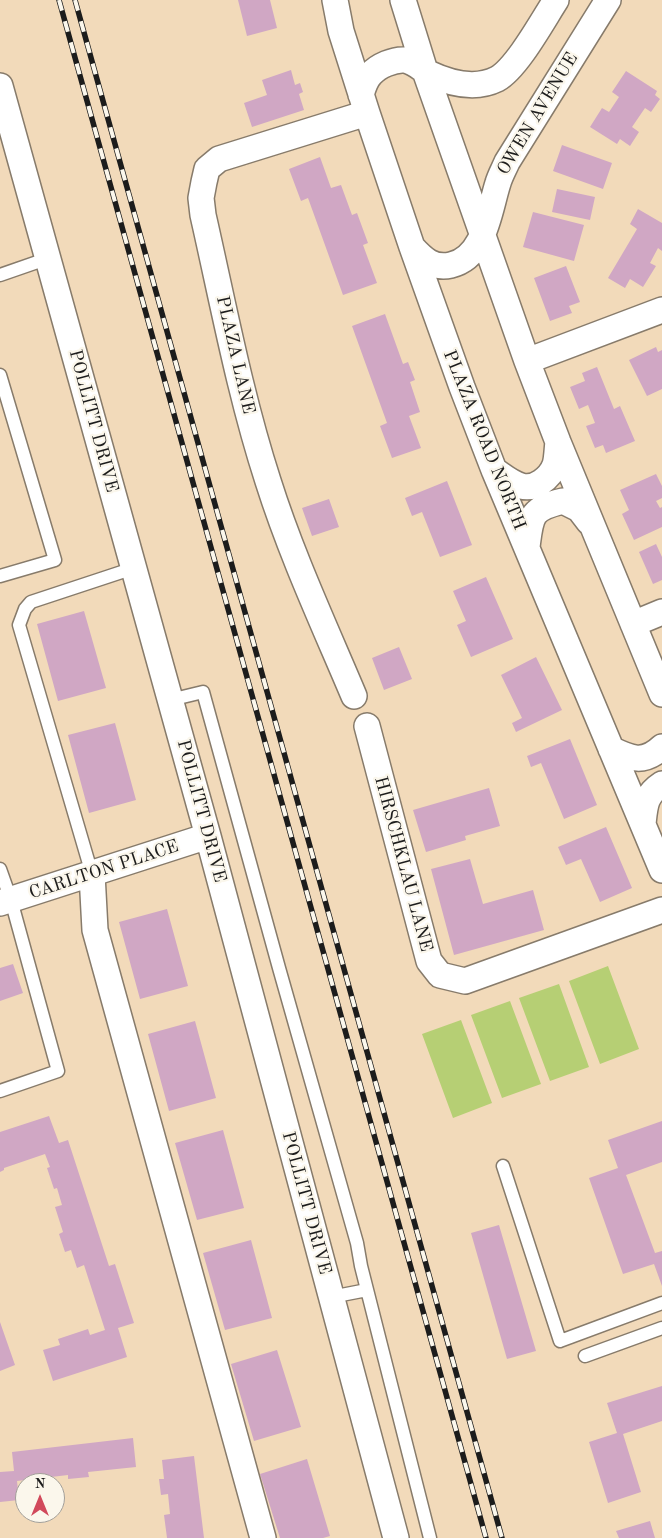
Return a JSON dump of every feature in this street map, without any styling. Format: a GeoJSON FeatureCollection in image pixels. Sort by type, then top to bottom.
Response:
{"type":"FeatureCollection","features":[{"type":"Feature","properties":{"kind":"street","name":"PLAZA ROAD NORTH"},"geometry":{"type":"LineString","coordinates":[[335,0],[341,31],[364,104],[462,387],[494,470],[662,870]]}},
{"type":"Feature","properties":{"kind":"street"},"geometry":{"type":"LineString","coordinates":[[403,0],[425,71],[527,360],[558,442],[662,694]]}},
{"type":"Feature","properties":{"kind":"street"},"geometry":{"type":"LineString","coordinates":[[364,104],[365,83],[371,74],[391,62],[404,60],[416,64],[425,71],[440,78],[466,84],[482,84],[498,78],[510,69],[556,0]]}},
{"type":"Feature","properties":{"kind":"street","name":"OWEN AVENUE"},"geometry":{"type":"LineString","coordinates":[[412,247],[421,258],[432,265],[444,266],[456,264],[468,256],[476,246],[482,235],[498,182],[507,162],[608,0]]}},
{"type":"Feature","properties":{"kind":"street","name":"POLLITT DRIVE"},"geometry":{"type":"LineString","coordinates":[[0,86],[208,836],[396,1538]]}},
{"type":"Feature","properties":{"kind":"street","name":"PLAZA LANE"},"geometry":{"type":"LineString","coordinates":[[354,696],[299,565],[268,482],[253,433],[200,198],[207,169],[219,159],[364,104]]}},
{"type":"Feature","properties":{"kind":"street"},"geometry":{"type":"LineString","coordinates":[[527,360],[662,310]]}},
{"type":"Feature","properties":{"kind":"street"},"geometry":{"type":"LineString","coordinates":[[494,470],[509,481],[523,487],[538,484],[548,477],[555,464],[558,442]]}},
{"type":"Feature","properties":{"kind":"street"},"geometry":{"type":"LineString","coordinates":[[527,547],[529,528],[533,515],[547,505],[563,501],[579,509],[592,526]]}},
{"type":"Feature","properties":{"kind":"street"},"geometry":{"type":"LineString","coordinates":[[633,624],[662,612]]}},
{"type":"Feature","properties":{"kind":"street","name":"HIRSCHKLAU LANE"},"geometry":{"type":"LineString","coordinates":[[367,726],[429,960],[440,975],[465,981],[662,910]]}},
{"type":"Feature","properties":{"kind":"street"},"geometry":{"type":"LineString","coordinates":[[611,749],[636,759],[649,756],[662,747]]}},
{"type":"Feature","properties":{"kind":"street"},"geometry":{"type":"LineString","coordinates":[[643,824],[645,806],[650,793],[662,784]]}},
{"type":"Feature","properties":{"kind":"street","name":"CARLTON PLACE"},"geometry":{"type":"LineString","coordinates":[[5,902],[208,836]]}},
{"type":"Feature","properties":{"kind":"street"},"geometry":{"type":"LineString","coordinates":[[92,874],[96,930],[263,1538]]}},
{"type":"Feature","properties":{"kind":"lane"},"geometry":{"type":"LineString","coordinates":[[0,275],[48,258]]}},
{"type":"Feature","properties":{"kind":"lane"},"geometry":{"type":"LineString","coordinates":[[0,375],[55,560],[0,576]]}},
{"type":"Feature","properties":{"kind":"lane"},"geometry":{"type":"LineString","coordinates":[[92,874],[18,625],[25,609],[31,602],[134,568]]}},
{"type":"Feature","properties":{"kind":"lane"},"geometry":{"type":"LineString","coordinates":[[170,700],[203,692],[358,1244],[361,1266],[430,1538]]}},
{"type":"Feature","properties":{"kind":"lane"},"geometry":{"type":"LineString","coordinates":[[0,869],[5,902],[58,1071],[0,1090]]}},
{"type":"Feature","properties":{"kind":"lane"},"geometry":{"type":"LineString","coordinates":[[503,1166],[560,1341],[662,1303]]}},
{"type":"Feature","properties":{"kind":"lane"},"geometry":{"type":"LineString","coordinates":[[331,1298],[367,1290]]}},
{"type":"Feature","properties":{"kind":"lane"},"geometry":{"type":"LineString","coordinates":[[585,1356],[662,1328]]}},
{"type":"Feature","properties":{"kind":"green space"},"geometry":{"type":"Polygon","coordinates":[[[608,966],[639,1049],[600,1064],[569,981],[608,966]]]}},
{"type":"Feature","properties":{"kind":"green space"},"geometry":{"type":"Polygon","coordinates":[[[559,984],[589,1067],[550,1081],[519,998],[559,984]]]}},
{"type":"Feature","properties":{"kind":"green space"},"geometry":{"type":"Polygon","coordinates":[[[510,1001],[541,1084],[502,1098],[471,1015],[510,1001]]]}},
{"type":"Feature","properties":{"kind":"green space"},"geometry":{"type":"Polygon","coordinates":[[[461,1020],[492,1103],[453,1118],[422,1034],[461,1020]]]}},
{"type":"Feature","properties":{"kind":"building"},"geometry":{"type":"Polygon","coordinates":[[[238,0],[270,0],[277,28],[247,36],[238,0]]]}},
{"type":"Feature","properties":{"kind":"building"},"geometry":{"type":"Polygon","coordinates":[[[291,70],[295,85],[300,83],[303,92],[299,94],[304,110],[252,127],[244,103],[267,95],[262,80],[291,70]]]}},
{"type":"Feature","properties":{"kind":"building"},"geometry":{"type":"Polygon","coordinates":[[[626,71],[657,91],[655,95],[660,99],[651,112],[645,108],[632,127],[639,132],[630,146],[620,139],[617,144],[590,127],[602,108],[609,112],[619,97],[612,92],[626,71]]]}},
{"type":"Feature","properties":{"kind":"building"},"geometry":{"type":"Polygon","coordinates":[[[562,145],[612,163],[603,189],[553,171],[562,145]]]}},
{"type":"Feature","properties":{"kind":"building"},"geometry":{"type":"Polygon","coordinates":[[[320,157],[331,188],[341,185],[352,215],[357,213],[368,243],[363,245],[377,283],[343,295],[308,198],[301,201],[289,169],[320,157]]]}},
{"type":"Feature","properties":{"kind":"building"},"geometry":{"type":"Polygon","coordinates":[[[557,189],[595,197],[590,220],[552,212],[557,189]]]}},
{"type":"Feature","properties":{"kind":"building"},"geometry":{"type":"Polygon","coordinates":[[[638,209],[662,223],[662,251],[658,248],[650,263],[656,266],[643,287],[630,279],[625,288],[608,278],[637,229],[630,224],[638,209]]]}},
{"type":"Feature","properties":{"kind":"building"},"geometry":{"type":"Polygon","coordinates":[[[533,212],[584,225],[574,261],[523,247],[533,212]]]}},
{"type":"Feature","properties":{"kind":"building"},"geometry":{"type":"Polygon","coordinates":[[[566,266],[580,302],[569,306],[572,313],[550,321],[534,278],[566,266]]]}},
{"type":"Feature","properties":{"kind":"building"},"geometry":{"type":"Polygon","coordinates":[[[385,314],[403,364],[408,362],[415,380],[410,382],[420,412],[409,416],[421,448],[392,458],[380,426],[387,423],[352,326],[385,314]]]}},
{"type":"Feature","properties":{"kind":"building"},"geometry":{"type":"Polygon","coordinates":[[[656,347],[658,352],[662,350],[662,389],[647,396],[629,360],[656,347]]]}},
{"type":"Feature","properties":{"kind":"building"},"geometry":{"type":"Polygon","coordinates":[[[597,367],[614,409],[620,406],[635,441],[606,453],[603,445],[595,448],[586,426],[595,423],[588,405],[579,409],[570,387],[585,381],[582,373],[597,367]]]}},
{"type":"Feature","properties":{"kind":"building"},"geometry":{"type":"Polygon","coordinates":[[[656,474],[662,486],[662,498],[656,501],[660,508],[662,507],[662,527],[634,540],[622,514],[629,510],[620,490],[656,474]]]}},
{"type":"Feature","properties":{"kind":"building"},"geometry":{"type":"Polygon","coordinates":[[[447,481],[472,545],[440,557],[422,512],[412,516],[405,498],[447,481]]]}},
{"type":"Feature","properties":{"kind":"building"},"geometry":{"type":"Polygon","coordinates":[[[329,499],[339,527],[312,536],[302,508],[329,499]]]}},
{"type":"Feature","properties":{"kind":"building"},"geometry":{"type":"Polygon","coordinates":[[[656,544],[662,557],[662,580],[653,584],[639,552],[656,544]]]}},
{"type":"Feature","properties":{"kind":"building"},"geometry":{"type":"Polygon","coordinates":[[[486,577],[513,639],[471,657],[457,625],[466,621],[453,591],[486,577]]]}},
{"type":"Feature","properties":{"kind":"building"},"geometry":{"type":"Polygon","coordinates":[[[84,611],[106,688],[58,701],[37,624],[84,611]]]}},
{"type":"Feature","properties":{"kind":"building"},"geometry":{"type":"Polygon","coordinates":[[[399,647],[412,679],[384,690],[372,658],[399,647]]]}},
{"type":"Feature","properties":{"kind":"building"},"geometry":{"type":"Polygon","coordinates":[[[536,657],[562,710],[516,732],[512,723],[522,718],[501,675],[536,657]]]}},
{"type":"Feature","properties":{"kind":"building"},"geometry":{"type":"Polygon","coordinates":[[[115,723],[136,800],[89,813],[68,735],[115,723]]]}},
{"type":"Feature","properties":{"kind":"building"},"geometry":{"type":"Polygon","coordinates":[[[570,739],[597,805],[564,819],[541,763],[531,767],[527,756],[570,739]]]}},
{"type":"Feature","properties":{"kind":"building"},"geometry":{"type":"Polygon","coordinates":[[[489,788],[500,826],[465,836],[466,840],[426,852],[413,810],[489,788]]]}},
{"type":"Feature","properties":{"kind":"building"},"geometry":{"type":"Polygon","coordinates":[[[606,827],[632,888],[600,902],[581,859],[566,865],[558,847],[606,827]]]}},
{"type":"Feature","properties":{"kind":"building"},"geometry":{"type":"Polygon","coordinates":[[[470,859],[483,904],[533,890],[544,930],[454,955],[431,869],[470,859]]]}},
{"type":"Feature","properties":{"kind":"building"},"geometry":{"type":"Polygon","coordinates":[[[167,909],[188,986],[140,999],[119,922],[167,909]]]}},
{"type":"Feature","properties":{"kind":"building"},"geometry":{"type":"Polygon","coordinates":[[[13,964],[23,993],[0,1001],[0,968],[13,964]]]}},
{"type":"Feature","properties":{"kind":"building"},"geometry":{"type":"Polygon","coordinates":[[[195,1021],[216,1098],[169,1111],[148,1034],[195,1021]]]}},
{"type":"Feature","properties":{"kind":"building"},"geometry":{"type":"Polygon","coordinates":[[[49,1116],[59,1143],[68,1140],[109,1266],[115,1264],[134,1323],[118,1328],[127,1357],[53,1381],[43,1350],[60,1345],[58,1339],[88,1329],[90,1335],[105,1330],[84,1265],[77,1268],[71,1250],[65,1252],[59,1234],[63,1232],[55,1207],[62,1205],[57,1188],[54,1189],[47,1168],[50,1167],[45,1154],[4,1168],[0,1172],[0,1132],[49,1116]]]}},
{"type":"Feature","properties":{"kind":"building"},"geometry":{"type":"Polygon","coordinates":[[[662,1121],[662,1162],[626,1175],[655,1253],[662,1251],[662,1286],[654,1264],[623,1274],[589,1178],[618,1168],[608,1140],[662,1121]]]}},
{"type":"Feature","properties":{"kind":"building"},"geometry":{"type":"Polygon","coordinates":[[[223,1130],[244,1208],[197,1220],[175,1143],[223,1130]]]}},
{"type":"Feature","properties":{"kind":"building"},"geometry":{"type":"Polygon","coordinates":[[[499,1225],[536,1351],[507,1359],[471,1233],[499,1225]]]}},
{"type":"Feature","properties":{"kind":"building"},"geometry":{"type":"Polygon","coordinates":[[[251,1240],[272,1318],[225,1330],[203,1253],[251,1240]]]}},
{"type":"Feature","properties":{"kind":"building"},"geometry":{"type":"Polygon","coordinates":[[[0,1322],[15,1365],[0,1371],[0,1322]]]}},
{"type":"Feature","properties":{"kind":"building"},"geometry":{"type":"Polygon","coordinates":[[[277,1350],[301,1427],[254,1441],[231,1364],[277,1350]]]}},
{"type":"Feature","properties":{"kind":"building"},"geometry":{"type":"Polygon","coordinates":[[[662,1386],[662,1421],[623,1434],[641,1492],[608,1503],[589,1442],[617,1433],[607,1403],[662,1386]]]}},
{"type":"Feature","properties":{"kind":"building"},"geometry":{"type":"Polygon","coordinates":[[[133,1438],[136,1467],[88,1472],[89,1477],[68,1479],[68,1475],[65,1475],[65,1473],[15,1473],[15,1500],[0,1502],[0,1472],[14,1471],[12,1452],[133,1438]]]}},
{"type":"Feature","properties":{"kind":"building"},"geometry":{"type":"Polygon","coordinates":[[[194,1456],[204,1538],[167,1538],[164,1515],[170,1514],[168,1494],[161,1495],[159,1479],[164,1479],[162,1460],[194,1456]]]}},
{"type":"Feature","properties":{"kind":"building"},"geometry":{"type":"Polygon","coordinates":[[[307,1459],[330,1536],[323,1538],[280,1538],[260,1474],[307,1459]]]}},
{"type":"Feature","properties":{"kind":"building"},"geometry":{"type":"Polygon","coordinates":[[[650,1521],[655,1538],[619,1538],[616,1531],[650,1521]]]}},
{"type":"Feature","properties":{"kind":"railway"},"geometry":{"type":"LineString","coordinates":[[59,0],[486,1538]]}},
{"type":"Feature","properties":{"kind":"railway"},"geometry":{"type":"LineString","coordinates":[[75,0],[502,1538]]}}]}
